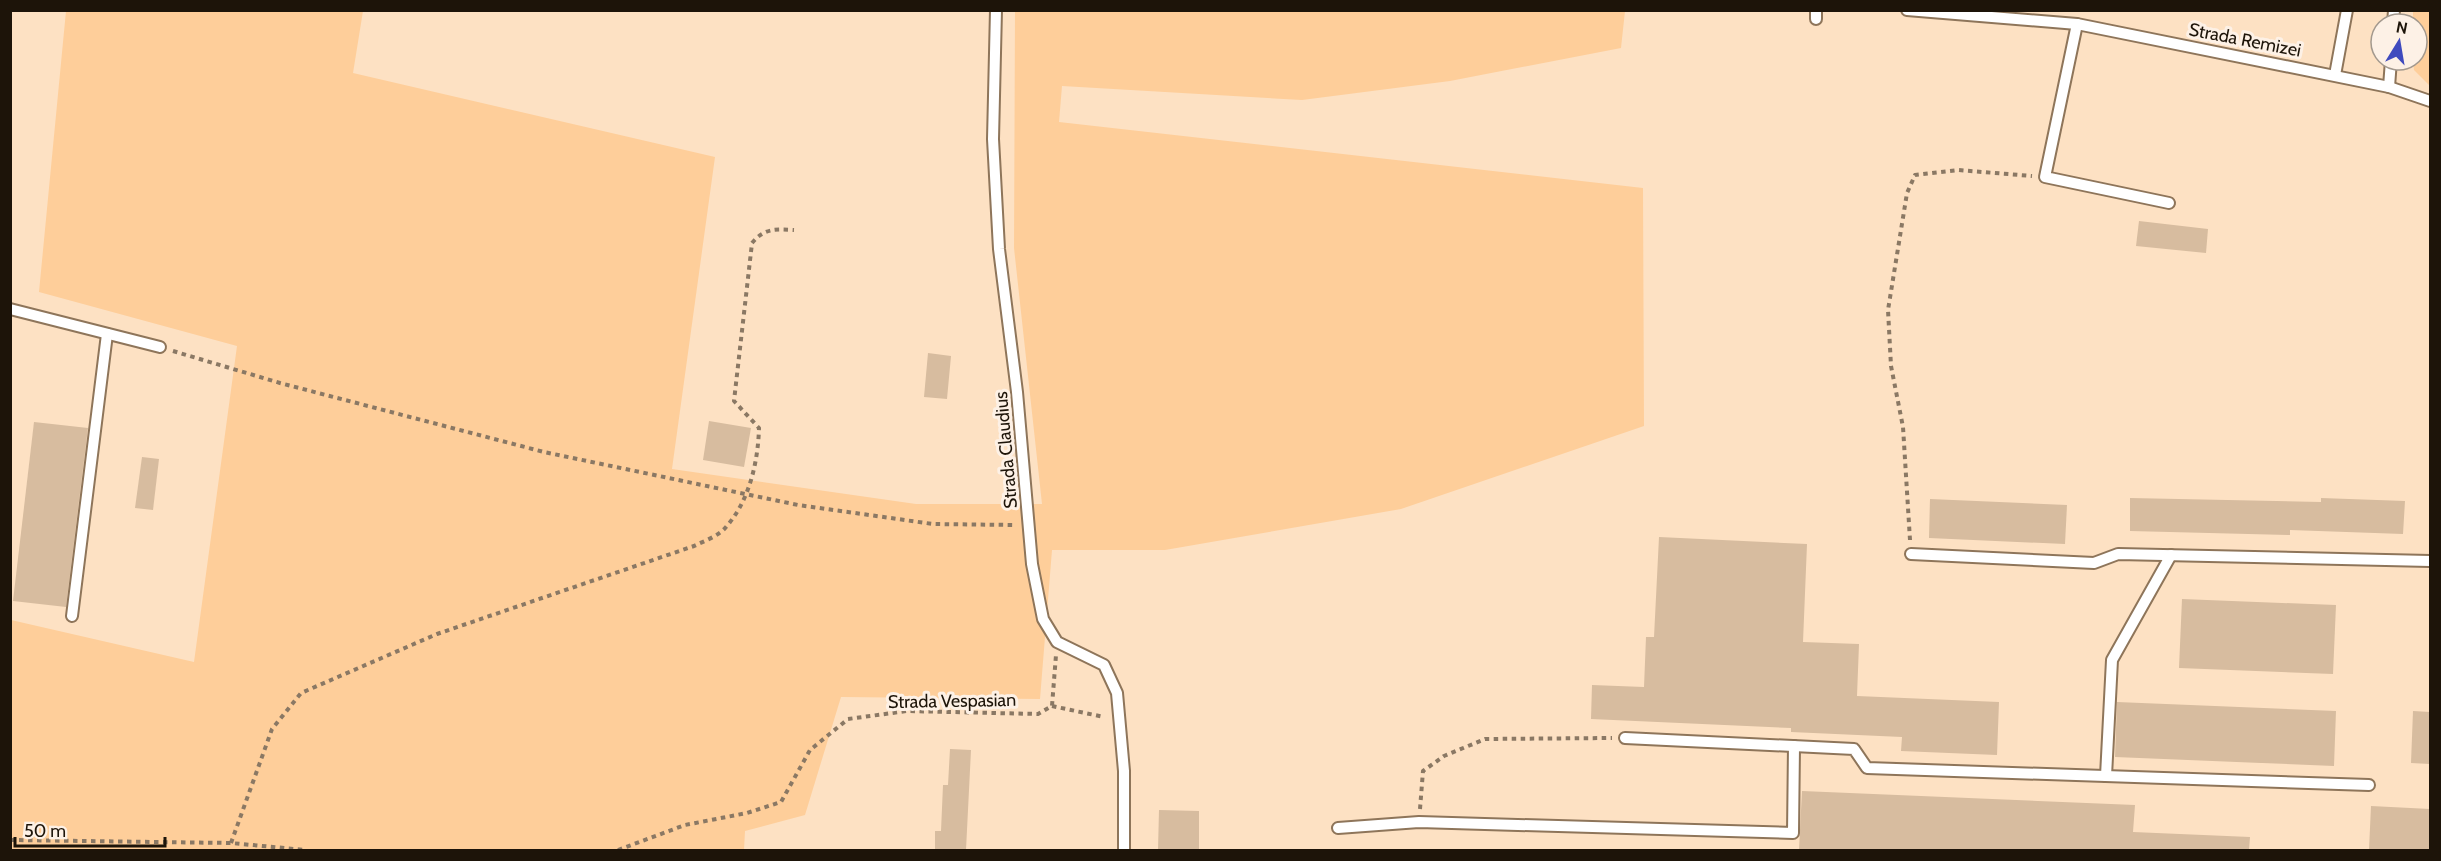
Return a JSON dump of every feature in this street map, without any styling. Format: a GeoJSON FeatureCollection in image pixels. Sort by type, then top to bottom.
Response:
{"type":"FeatureCollection","features":[{"type":"Feature","properties":{"kind":"lane","name":"Strada Claudius"},"geometry":{"type":"LineString","coordinates":[[996,10],[993,139],[999,249],[1017,392],[1032,564],[1043,620],[1057,642]]}},
{"type":"Feature","properties":{"kind":"lane","name":"Strada Remizei"},"geometry":{"type":"LineString","coordinates":[[1908,10],[2077,24],[2336,75],[2389,87],[2430,101]]}},
{"type":"Feature","properties":{"kind":"lane"},"geometry":{"type":"LineString","coordinates":[[2336,75],[2347,10]]}},
{"type":"Feature","properties":{"kind":"lane"},"geometry":{"type":"LineString","coordinates":[[2077,24],[2045,177],[2169,203]]}},
{"type":"Feature","properties":{"kind":"lane"},"geometry":{"type":"LineString","coordinates":[[2389,87],[2390,72]]}},
{"type":"Feature","properties":{"kind":"lane"},"geometry":{"type":"LineString","coordinates":[[10,309],[160,347]]}},
{"type":"Feature","properties":{"kind":"lane"},"geometry":{"type":"LineString","coordinates":[[72,616],[107,334]]}},
{"type":"Feature","properties":{"kind":"lane"},"geometry":{"type":"LineString","coordinates":[[1911,554],[2094,563],[2118,554],[2430,561]]}},
{"type":"Feature","properties":{"kind":"lane"},"geometry":{"type":"LineString","coordinates":[[2106,776],[2112,660],[2171,555]]}},
{"type":"Feature","properties":{"kind":"lane"},"geometry":{"type":"LineString","coordinates":[[1057,642],[1104,665],[1117,693],[1124,771],[1124,850]]}},
{"type":"Feature","properties":{"kind":"lane"},"geometry":{"type":"LineString","coordinates":[[1625,738],[1854,749],[1867,768],[2369,785]]}},
{"type":"Feature","properties":{"kind":"lane"},"geometry":{"type":"LineString","coordinates":[[1338,828],[1419,822],[1793,833],[1794,746]]}},
{"type":"Feature","properties":{"kind":"path"},"geometry":{"type":"LineString","coordinates":[[1911,554],[1903,427],[1891,366],[1888,310],[1907,194],[1915,175],[1958,170],[2045,177]]}},
{"type":"Feature","properties":{"kind":"path"},"geometry":{"type":"LineString","coordinates":[[231,843],[272,729],[301,693],[437,634],[694,546],[725,529],[748,494],[759,428],[734,401],[752,243],[760,233],[772,229],[794,230]]}},
{"type":"Feature","properties":{"kind":"path"},"geometry":{"type":"LineString","coordinates":[[160,347],[280,383],[544,452],[798,505],[933,524],[1029,526]]}},
{"type":"Feature","properties":{"kind":"path"},"geometry":{"type":"LineString","coordinates":[[1057,642],[1052,706],[1119,719]]}},
{"type":"Feature","properties":{"kind":"path","name":"Strada Vespasian"},"geometry":{"type":"LineString","coordinates":[[618,850],[685,825],[747,813],[781,802],[810,750],[848,719],[907,711],[1038,714],[1052,706]]}},
{"type":"Feature","properties":{"kind":"path"},"geometry":{"type":"LineString","coordinates":[[1419,822],[1423,771],[1444,756],[1475,743],[1485,739],[1625,738]]}},
{"type":"Feature","properties":{"kind":"path"},"geometry":{"type":"LineString","coordinates":[[10,840],[231,843],[305,850]]}},
{"type":"Feature","properties":{"kind":"shaded area"},"geometry":{"type":"Polygon","coordinates":[[[66,11],[363,11],[353,73],[715,157],[672,469],[916,504],[1042,504],[1014,248],[1015,11],[1625,11],[1621,48],[1450,81],[1302,100],[1062,86],[1059,122],[1643,188],[1644,426],[1401,509],[1165,550],[1052,550],[1040,699],[841,697],[805,815],[745,831],[744,850],[11,850],[11,620],[194,662],[237,346],[39,292],[66,11]]]}},
{"type":"Feature","properties":{"kind":"shaded area"},"geometry":{"type":"Polygon","coordinates":[[[2430,11],[2430,86],[2416,72],[2429,72],[2429,12],[2413,12],[2430,11]]]}},
{"type":"Feature","properties":{"kind":"building"},"geometry":{"type":"Polygon","coordinates":[[[2139,221],[2208,229],[2206,253],[2136,246],[2139,221]]]}},
{"type":"Feature","properties":{"kind":"building"},"geometry":{"type":"Polygon","coordinates":[[[928,353],[951,356],[947,399],[924,397],[928,353]]]}},
{"type":"Feature","properties":{"kind":"building"},"geometry":{"type":"Polygon","coordinates":[[[709,421],[751,428],[744,467],[703,460],[709,421]]]}},
{"type":"Feature","properties":{"kind":"building"},"geometry":{"type":"Polygon","coordinates":[[[34,422],[88,428],[66,607],[13,601],[34,422]]]}},
{"type":"Feature","properties":{"kind":"building"},"geometry":{"type":"Polygon","coordinates":[[[142,457],[159,459],[153,510],[135,508],[142,457]]]}},
{"type":"Feature","properties":{"kind":"building"},"geometry":{"type":"Polygon","coordinates":[[[2130,498],[2321,502],[2321,498],[2405,501],[2403,534],[2290,530],[2290,535],[2130,531],[2130,498]]]}},
{"type":"Feature","properties":{"kind":"building"},"geometry":{"type":"Polygon","coordinates":[[[1930,499],[2067,505],[2065,544],[1929,538],[1930,499]]]}},
{"type":"Feature","properties":{"kind":"building"},"geometry":{"type":"Polygon","coordinates":[[[1659,537],[1807,544],[1803,642],[1859,644],[1857,696],[1999,702],[1997,755],[1901,751],[1902,737],[1791,732],[1791,728],[1591,719],[1592,685],[1644,687],[1646,637],[1654,637],[1659,537]]]}},
{"type":"Feature","properties":{"kind":"building"},"geometry":{"type":"Polygon","coordinates":[[[2182,599],[2336,605],[2333,674],[2179,668],[2182,599]]]}},
{"type":"Feature","properties":{"kind":"building"},"geometry":{"type":"Polygon","coordinates":[[[2117,702],[2336,711],[2334,766],[2115,757],[2117,702]]]}},
{"type":"Feature","properties":{"kind":"building"},"geometry":{"type":"Polygon","coordinates":[[[2413,711],[2430,712],[2430,764],[2411,763],[2413,711]]]}},
{"type":"Feature","properties":{"kind":"building"},"geometry":{"type":"Polygon","coordinates":[[[950,749],[971,750],[966,850],[935,850],[935,831],[941,831],[943,785],[948,785],[950,749]]]}},
{"type":"Feature","properties":{"kind":"building"},"geometry":{"type":"Polygon","coordinates":[[[1802,791],[2135,805],[2133,832],[2250,837],[2249,850],[1799,850],[1802,791]]]}},
{"type":"Feature","properties":{"kind":"building"},"geometry":{"type":"Polygon","coordinates":[[[2371,806],[2430,809],[2430,850],[2369,850],[2371,806]]]}},
{"type":"Feature","properties":{"kind":"building"},"geometry":{"type":"Polygon","coordinates":[[[1159,810],[1199,811],[1199,850],[1158,850],[1159,810]]]}}]}
